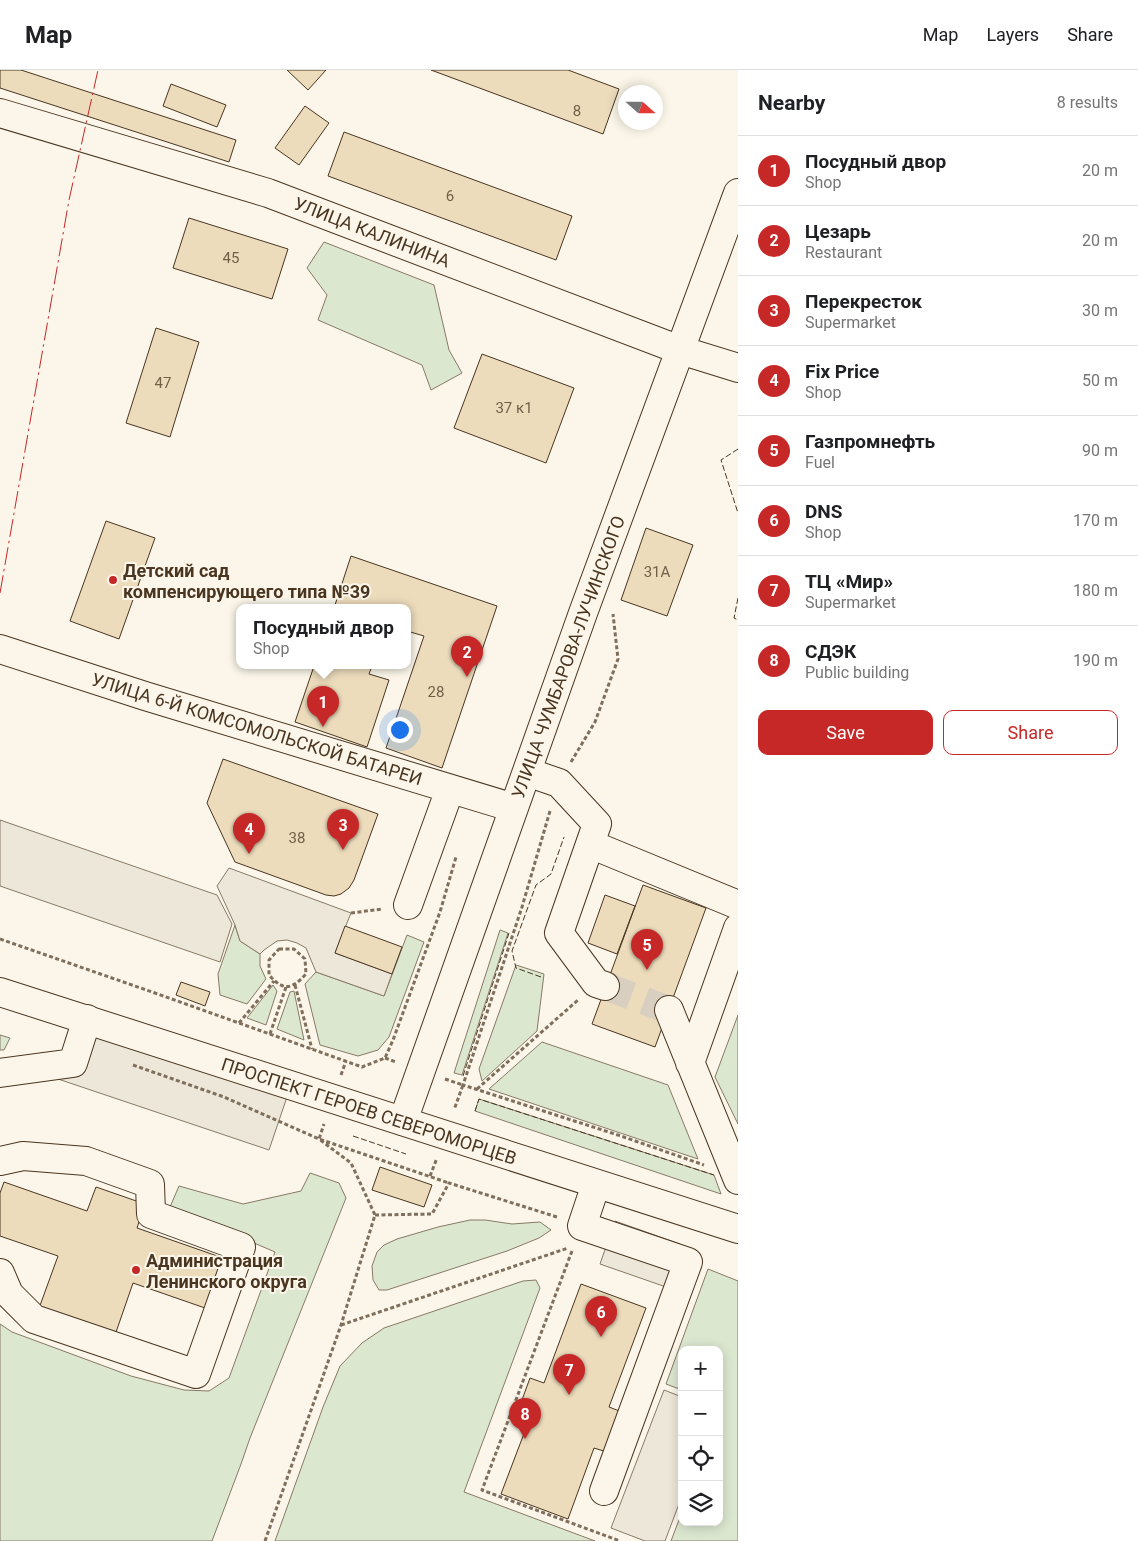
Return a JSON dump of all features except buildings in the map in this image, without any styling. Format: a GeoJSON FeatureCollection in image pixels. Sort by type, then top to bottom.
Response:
{"type":"FeatureCollection","features":[{"type":"Feature","properties":{"kind":"street","name":"УЛИЦА КАЛИНИНА"},"geometry":{"type":"LineString","coordinates":[[0,113],[268,193],[680,350],[738,368]]}},
{"type":"Feature","properties":{"kind":"street","name":"УЛИЦА ЧУМБАРОВА-ЛУЧИНСКОГО"},"geometry":{"type":"LineString","coordinates":[[403,1121],[583,613],[738,194]]}},
{"type":"Feature","properties":{"kind":"street","name":"УЛИЦА 6-Й КОМСОМОЛЬСКОЙ БАТАРЕИ"},"geometry":{"type":"LineString","coordinates":[[0,649],[145,696],[514,808]]}},
{"type":"Feature","properties":{"kind":"street"},"geometry":{"type":"LineString","coordinates":[[527,772],[559,783],[597,824],[559,933],[601,985]]}},
{"type":"Feature","properties":{"kind":"street"},"geometry":{"type":"LineString","coordinates":[[408,906],[450,788]]}},
{"type":"Feature","properties":{"kind":"street"},"geometry":{"type":"LineString","coordinates":[[590,844],[738,905]]}},
{"type":"Feature","properties":{"kind":"street"},"geometry":{"type":"LineString","coordinates":[[690,1063],[738,928]]}},
{"type":"Feature","properties":{"kind":"street","name":"ПРОСПЕКТ ГЕРОЕВ СЕВЕРОМОРЦЕВ"},"geometry":{"type":"LineString","coordinates":[[0,992],[596,1184],[737,1227]]}},
{"type":"Feature","properties":{"kind":"street"},"geometry":{"type":"LineString","coordinates":[[669,1010],[738,1180]]}},
{"type":"Feature","properties":{"kind":"street"},"geometry":{"type":"LineString","coordinates":[[0,1073],[72,1063],[87,1019]]}},
{"type":"Feature","properties":{"kind":"street"},"geometry":{"type":"LineString","coordinates":[[0,1161],[22,1156],[86,1161],[150,1184],[151,1214],[241,1247],[196,1374],[34,1319],[9,1294],[0,1273]]}},
{"type":"Feature","properties":{"kind":"street"},"geometry":{"type":"LineString","coordinates":[[596,1184],[582,1226],[688,1262],[604,1491]]}},
{"type":"Feature","properties":{"kind":"path"},"geometry":{"type":"LineString","coordinates":[[0,939],[362,1066],[385,1058],[393,1040],[440,912],[458,850]]}},
{"type":"Feature","properties":{"kind":"path"},"geometry":{"type":"LineString","coordinates":[[351,913],[408,906]]}},
{"type":"Feature","properties":{"kind":"path"},"geometry":{"type":"LineString","coordinates":[[279,949],[294,949],[305,959],[306,974],[295,985],[280,986],[274,981],[269,975],[269,960],[279,949]]}},
{"type":"Feature","properties":{"kind":"path"},"geometry":{"type":"LineString","coordinates":[[239,1023],[274,981]]}},
{"type":"Feature","properties":{"kind":"path"},"geometry":{"type":"LineString","coordinates":[[295,985],[312,1050]]}},
{"type":"Feature","properties":{"kind":"path"},"geometry":{"type":"LineString","coordinates":[[477,1089],[601,985]]}},
{"type":"Feature","properties":{"kind":"path"},"geometry":{"type":"LineString","coordinates":[[270,1034],[286,987]]}},
{"type":"Feature","properties":{"kind":"path"},"geometry":{"type":"LineString","coordinates":[[320,1138],[346,1061]]}},
{"type":"Feature","properties":{"kind":"path"},"geometry":{"type":"LineString","coordinates":[[128,1064],[224,1097],[320,1138],[449,1183],[582,1226]]}},
{"type":"Feature","properties":{"kind":"path"},"geometry":{"type":"LineString","coordinates":[[265,1541],[341,1325],[375,1215],[351,1163],[320,1138]]}},
{"type":"Feature","properties":{"kind":"path"},"geometry":{"type":"LineString","coordinates":[[375,1215],[432,1214],[449,1183]]}},
{"type":"Feature","properties":{"kind":"path"},"geometry":{"type":"LineString","coordinates":[[341,1325],[573,1246],[482,1490],[620,1541]]}},
{"type":"Feature","properties":{"kind":"green space"},"geometry":{"type":"Polygon","coordinates":[[[324,242],[434,285],[449,350],[462,373],[431,390],[422,365],[318,320],[327,295],[307,268],[324,242]]]}},
{"type":"Feature","properties":{"kind":"green space"},"geometry":{"type":"Polygon","coordinates":[[[235,925],[240,941],[260,954],[260,966],[266,979],[247,1004],[220,995],[218,974],[235,925]]]}},
{"type":"Feature","properties":{"kind":"green space"},"geometry":{"type":"Polygon","coordinates":[[[500,930],[508,933],[462,1075],[454,1073],[500,930]]]}},
{"type":"Feature","properties":{"kind":"green space"},"geometry":{"type":"Polygon","coordinates":[[[407,935],[424,942],[389,1037],[378,1050],[358,1056],[320,1045],[305,984],[316,972],[384,996],[407,935]]]}},
{"type":"Feature","properties":{"kind":"green space"},"geometry":{"type":"Polygon","coordinates":[[[516,965],[544,974],[537,1031],[482,1081],[479,1069],[516,965]]]}},
{"type":"Feature","properties":{"kind":"green space"},"geometry":{"type":"Polygon","coordinates":[[[273,985],[277,991],[266,1025],[247,1018],[273,985]]]}},
{"type":"Feature","properties":{"kind":"green space"},"geometry":{"type":"Polygon","coordinates":[[[294,991],[304,1040],[277,1029],[290,992],[294,991]]]}},
{"type":"Feature","properties":{"kind":"green space"},"geometry":{"type":"Polygon","coordinates":[[[738,1015],[738,1124],[715,1077],[738,1015]]]}},
{"type":"Feature","properties":{"kind":"green space"},"geometry":{"type":"Polygon","coordinates":[[[0,1035],[10,1038],[4,1050],[0,1050],[0,1035]]]}},
{"type":"Feature","properties":{"kind":"green space"},"geometry":{"type":"Polygon","coordinates":[[[542,1042],[668,1085],[698,1159],[489,1089],[542,1042]]]}},
{"type":"Feature","properties":{"kind":"green space"},"geometry":{"type":"Polygon","coordinates":[[[479,1099],[714,1175],[721,1194],[475,1111],[479,1099]]]}},
{"type":"Feature","properties":{"kind":"green space"},"geometry":{"type":"Polygon","coordinates":[[[310,1173],[339,1183],[346,1198],[250,1438],[212,1541],[0,1541],[0,1324],[12,1332],[131,1376],[184,1390],[209,1391],[229,1378],[275,1252],[170,1207],[179,1186],[243,1204],[301,1191],[310,1173]]]}},
{"type":"Feature","properties":{"kind":"green space"},"geometry":{"type":"Polygon","coordinates":[[[470,1220],[512,1224],[540,1222],[551,1230],[539,1238],[507,1251],[387,1290],[379,1290],[373,1280],[372,1266],[377,1252],[384,1245],[397,1239],[438,1227],[470,1220]]]}},
{"type":"Feature","properties":{"kind":"green space"},"geometry":{"type":"Polygon","coordinates":[[[708,1269],[738,1281],[738,1541],[671,1541],[678,1523],[678,1526],[723,1526],[723,1346],[680,1346],[708,1269]]]}},
{"type":"Feature","properties":{"kind":"green space"},"geometry":{"type":"Polygon","coordinates":[[[536,1280],[540,1288],[464,1492],[595,1541],[275,1541],[323,1407],[340,1366],[362,1343],[384,1328],[523,1281],[536,1280]]]}},
{"type":"Feature","properties":{"kind":"green space"},"geometry":{"type":"Polygon","coordinates":[[[678,1351],[678,1388],[666,1384],[678,1351]]]}},
{"type":"Feature","properties":{"kind":"shaded area"},"geometry":{"type":"Polygon","coordinates":[[[0,820],[217,895],[232,924],[220,962],[0,886],[0,820]]]}},
{"type":"Feature","properties":{"kind":"shaded area"},"geometry":{"type":"Polygon","coordinates":[[[229,868],[351,913],[335,953],[392,974],[384,996],[316,972],[306,948],[297,943],[287,940],[277,941],[260,954],[240,941],[235,925],[217,886],[229,868]]]}},
{"type":"Feature","properties":{"kind":"shaded area"},"geometry":{"type":"Polygon","coordinates":[[[78,1021],[289,1091],[269,1150],[58,1079],[78,1021]]]}},
{"type":"Feature","properties":{"kind":"shaded area"},"geometry":{"type":"Polygon","coordinates":[[[615,1221],[680,1244],[666,1287],[600,1264],[615,1221]]]}},
{"type":"Feature","properties":{"kind":"shaded area"},"geometry":{"type":"Polygon","coordinates":[[[664,1390],[678,1395],[678,1507],[665,1541],[645,1541],[611,1528],[664,1390]]]}},
{"type":"Feature","properties":{"kind":"tunnel"},"geometry":{"type":"LineString","coordinates":[[605,986],[669,1010]]}},
{"type":"Feature","properties":{"kind":"fence"},"geometry":{"type":"LineString","coordinates":[[738,449],[721,460],[738,513]]}},
{"type":"Feature","properties":{"kind":"fence"},"geometry":{"type":"LineString","coordinates":[[738,598],[734,618],[738,620]]}},
{"type":"Feature","properties":{"kind":"fence"},"geometry":{"type":"LineString","coordinates":[[541,977],[516,968],[512,951],[536,885],[551,874],[564,837]]}},
{"type":"Feature","properties":{"kind":"fence"},"geometry":{"type":"LineString","coordinates":[[463,1076],[509,933]]}},
{"type":"Feature","properties":{"kind":"fence"},"geometry":{"type":"LineString","coordinates":[[475,1111],[479,1099],[714,1175]]}},
{"type":"Feature","properties":{"kind":"fence"},"geometry":{"type":"LineString","coordinates":[[353,1136],[406,1154]]}},
{"type":"Feature","properties":{"kind":"power"},"geometry":{"type":"LineString","coordinates":[[0,593],[69,200],[98,70]]}},
{"type":"Feature","properties":{"kind":"place","name":"Детский сад компенсирующего типа №39"},"geometry":{"type":"Point","coordinates":[113,580]}},
{"type":"Feature","properties":{"kind":"place","name":"Цезарь"},"geometry":{"type":"Point","coordinates":[467,677]}},
{"type":"Feature","properties":{"kind":"place","name":"Посудный двор"},"geometry":{"type":"Point","coordinates":[323,727]}},
{"type":"Feature","properties":{"kind":"place","name":"Перекресток"},"geometry":{"type":"Point","coordinates":[343,850]}},
{"type":"Feature","properties":{"kind":"place","name":"Fix Price"},"geometry":{"type":"Point","coordinates":[249,854]}},
{"type":"Feature","properties":{"kind":"place","name":"Газпромнефть"},"geometry":{"type":"Point","coordinates":[647,970]}},
{"type":"Feature","properties":{"kind":"place","name":"Администрация Ленинского округа"},"geometry":{"type":"Point","coordinates":[136,1270]}},
{"type":"Feature","properties":{"kind":"place","name":"DNS"},"geometry":{"type":"Point","coordinates":[601,1337]}},
{"type":"Feature","properties":{"kind":"place","name":"ТЦ «Мир»"},"geometry":{"type":"Point","coordinates":[569,1395]}},
{"type":"Feature","properties":{"kind":"place","name":"СДЭК"},"geometry":{"type":"Point","coordinates":[525,1439]}}]}
